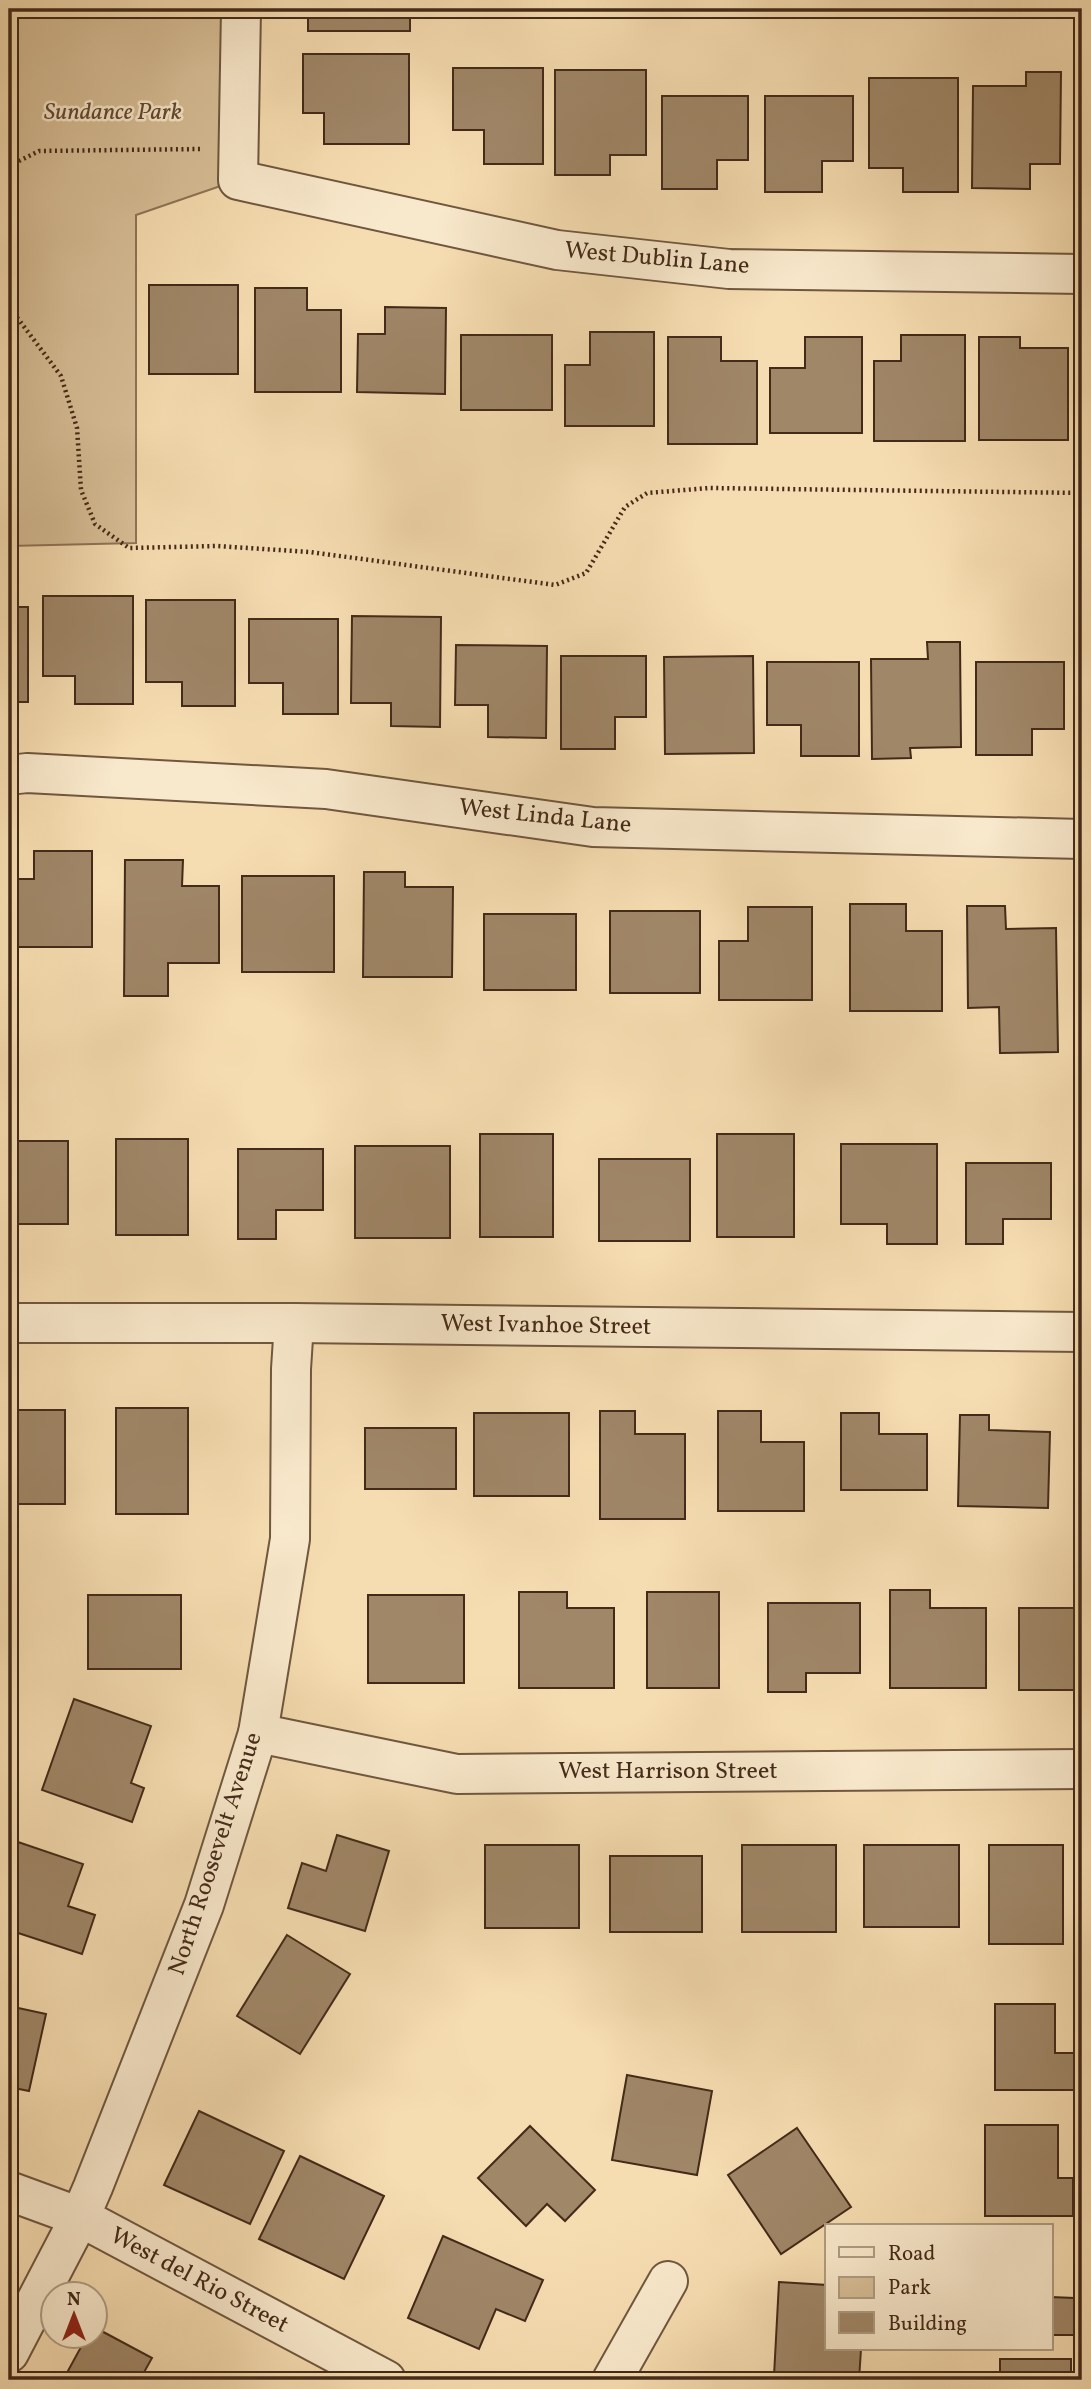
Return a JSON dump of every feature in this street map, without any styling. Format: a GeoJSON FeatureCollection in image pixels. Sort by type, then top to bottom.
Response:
{"type":"FeatureCollection","features":[{"type":"Feature","properties":{"kind":"street"},"geometry":{"type":"LineString","coordinates":[[239,164],[241,9]]}},
{"type":"Feature","properties":{"kind":"street","name":"West Dublin Lane"},"geometry":{"type":"LineString","coordinates":[[239,164],[557,250],[729,269],[1082,274]]}},
{"type":"Feature","properties":{"kind":"street","name":"West Linda Lane"},"geometry":{"type":"LineString","coordinates":[[9,775],[27,773],[326,789],[593,827],[1082,839]]}},
{"type":"Feature","properties":{"kind":"street","name":"West Ivanhoe Street"},"geometry":{"type":"LineString","coordinates":[[9,1323],[294,1323],[1082,1332]]}},
{"type":"Feature","properties":{"kind":"street","name":"North Roosevelt Avenue"},"geometry":{"type":"LineString","coordinates":[[9,2353],[80,2217],[204,1905],[258,1733],[290,1539],[291,1369],[294,1323]]}},
{"type":"Feature","properties":{"kind":"street","name":"West Harrison Street"},"geometry":{"type":"LineString","coordinates":[[258,1733],[457,1774],[1082,1769]]}},
{"type":"Feature","properties":{"kind":"street","name":"West del Rio Street"},"geometry":{"type":"LineString","coordinates":[[9,2191],[80,2217],[386,2380]]}},
{"type":"Feature","properties":{"kind":"street"},"geometry":{"type":"LineString","coordinates":[[612,2380],[668,2281]]}},
{"type":"Feature","properties":{"kind":"path"},"geometry":{"type":"LineString","coordinates":[[9,166],[39,150],[239,164]]}},
{"type":"Feature","properties":{"kind":"path"},"geometry":{"type":"LineString","coordinates":[[9,310],[61,376],[78,428],[81,490],[95,524],[129,548],[217,546],[310,552],[555,585],[586,573],[625,507],[647,493],[709,488],[1082,494]]}},
{"type":"Feature","properties":{"kind":"green space","name":"Sundance Park"},"geometry":{"type":"Polygon","coordinates":[[[9,9],[241,9],[238,180],[136,215],[136,543],[9,546],[9,9]]]}},
{"type":"Feature","properties":{"kind":"building"},"geometry":{"type":"Polygon","coordinates":[[[308,9],[410,9],[410,31],[308,31],[308,9]]]}},
{"type":"Feature","properties":{"kind":"building"},"geometry":{"type":"Polygon","coordinates":[[[877,9],[968,9],[968,16],[877,16],[877,9]]]}},
{"type":"Feature","properties":{"kind":"building"},"geometry":{"type":"Polygon","coordinates":[[[303,54],[409,54],[409,144],[324,144],[324,113],[303,113],[303,54]]]}},
{"type":"Feature","properties":{"kind":"building"},"geometry":{"type":"Polygon","coordinates":[[[453,68],[543,68],[543,164],[484,164],[484,130],[453,130],[453,68]]]}},
{"type":"Feature","properties":{"kind":"building"},"geometry":{"type":"Polygon","coordinates":[[[555,70],[646,70],[646,155],[610,155],[610,175],[555,175],[555,70]]]}},
{"type":"Feature","properties":{"kind":"building"},"geometry":{"type":"Polygon","coordinates":[[[1026,72],[1061,72],[1060,164],[1030,164],[1030,189],[972,188],[973,86],[1026,86],[1026,72]]]}},
{"type":"Feature","properties":{"kind":"building"},"geometry":{"type":"Polygon","coordinates":[[[869,78],[958,78],[958,192],[903,192],[903,168],[869,168],[869,78]]]}},
{"type":"Feature","properties":{"kind":"building"},"geometry":{"type":"Polygon","coordinates":[[[1075,88],[1082,88],[1082,192],[1075,192],[1075,88]]]}},
{"type":"Feature","properties":{"kind":"building"},"geometry":{"type":"Polygon","coordinates":[[[662,96],[748,96],[748,160],[717,160],[717,189],[662,189],[662,96]]]}},
{"type":"Feature","properties":{"kind":"building"},"geometry":{"type":"Polygon","coordinates":[[[765,96],[853,96],[853,161],[822,161],[822,192],[765,192],[765,96]]]}},
{"type":"Feature","properties":{"kind":"building"},"geometry":{"type":"Polygon","coordinates":[[[149,285],[238,285],[238,374],[149,374],[149,285]]]}},
{"type":"Feature","properties":{"kind":"building"},"geometry":{"type":"Polygon","coordinates":[[[255,288],[307,288],[307,310],[341,310],[341,392],[255,392],[255,288]]]}},
{"type":"Feature","properties":{"kind":"building"},"geometry":{"type":"Polygon","coordinates":[[[385,307],[446,308],[445,394],[357,392],[358,334],[385,334],[385,307]]]}},
{"type":"Feature","properties":{"kind":"building"},"geometry":{"type":"Polygon","coordinates":[[[590,332],[654,332],[654,426],[565,426],[565,365],[590,365],[590,332]]]}},
{"type":"Feature","properties":{"kind":"building"},"geometry":{"type":"Polygon","coordinates":[[[461,335],[552,335],[552,410],[461,410],[461,335]]]}},
{"type":"Feature","properties":{"kind":"building"},"geometry":{"type":"Polygon","coordinates":[[[901,335],[965,335],[965,441],[874,441],[874,361],[901,361],[901,335]]]}},
{"type":"Feature","properties":{"kind":"building"},"geometry":{"type":"Polygon","coordinates":[[[668,337],[721,337],[721,361],[757,361],[757,444],[668,444],[668,337]]]}},
{"type":"Feature","properties":{"kind":"building"},"geometry":{"type":"Polygon","coordinates":[[[805,337],[862,337],[862,433],[770,433],[770,368],[805,368],[805,337]]]}},
{"type":"Feature","properties":{"kind":"building"},"geometry":{"type":"Polygon","coordinates":[[[979,337],[1020,337],[1020,348],[1068,348],[1068,440],[979,440],[979,337]]]}},
{"type":"Feature","properties":{"kind":"building"},"geometry":{"type":"Polygon","coordinates":[[[1082,340],[1082,441],[1081,441],[1082,340]]]}},
{"type":"Feature","properties":{"kind":"building"},"geometry":{"type":"Polygon","coordinates":[[[43,596],[133,596],[133,704],[75,704],[75,676],[43,676],[43,596]]]}},
{"type":"Feature","properties":{"kind":"building"},"geometry":{"type":"Polygon","coordinates":[[[146,600],[235,600],[235,706],[182,706],[182,682],[146,682],[146,600]]]}},
{"type":"Feature","properties":{"kind":"building"},"geometry":{"type":"Polygon","coordinates":[[[9,607],[28,607],[28,702],[9,702],[9,607]]]}},
{"type":"Feature","properties":{"kind":"building"},"geometry":{"type":"Polygon","coordinates":[[[352,616],[441,617],[440,727],[391,726],[391,703],[351,703],[352,616]]]}},
{"type":"Feature","properties":{"kind":"building"},"geometry":{"type":"Polygon","coordinates":[[[249,619],[338,619],[338,714],[283,714],[283,683],[249,683],[249,619]]]}},
{"type":"Feature","properties":{"kind":"building"},"geometry":{"type":"Polygon","coordinates":[[[927,642],[960,642],[961,747],[910,748],[911,758],[872,759],[871,659],[928,659],[927,642]]]}},
{"type":"Feature","properties":{"kind":"building"},"geometry":{"type":"Polygon","coordinates":[[[456,645],[547,646],[546,738],[488,737],[488,705],[455,705],[456,645]]]}},
{"type":"Feature","properties":{"kind":"building"},"geometry":{"type":"Polygon","coordinates":[[[561,656],[646,656],[646,717],[615,717],[615,749],[561,749],[561,656]]]}},
{"type":"Feature","properties":{"kind":"building"},"geometry":{"type":"Polygon","coordinates":[[[753,656],[754,753],[665,754],[664,657],[753,656]]]}},
{"type":"Feature","properties":{"kind":"building"},"geometry":{"type":"Polygon","coordinates":[[[767,662],[859,662],[859,756],[801,756],[801,725],[767,725],[767,662]]]}},
{"type":"Feature","properties":{"kind":"building"},"geometry":{"type":"Polygon","coordinates":[[[976,662],[1064,662],[1064,729],[1032,729],[1032,755],[976,755],[976,662]]]}},
{"type":"Feature","properties":{"kind":"building"},"geometry":{"type":"Polygon","coordinates":[[[1077,663],[1082,663],[1082,758],[1077,758],[1077,663]]]}},
{"type":"Feature","properties":{"kind":"building"},"geometry":{"type":"Polygon","coordinates":[[[34,851],[92,851],[92,947],[9,947],[9,879],[34,879],[34,851]]]}},
{"type":"Feature","properties":{"kind":"building"},"geometry":{"type":"Polygon","coordinates":[[[125,860],[183,860],[182,886],[219,886],[219,963],[168,963],[168,996],[124,996],[125,860]]]}},
{"type":"Feature","properties":{"kind":"building"},"geometry":{"type":"Polygon","coordinates":[[[364,872],[405,872],[405,887],[453,887],[452,977],[363,977],[364,872]]]}},
{"type":"Feature","properties":{"kind":"building"},"geometry":{"type":"Polygon","coordinates":[[[242,876],[334,876],[334,972],[242,972],[242,876]]]}},
{"type":"Feature","properties":{"kind":"building"},"geometry":{"type":"Polygon","coordinates":[[[850,904],[906,904],[906,931],[942,931],[942,1011],[850,1011],[850,904]]]}},
{"type":"Feature","properties":{"kind":"building"},"geometry":{"type":"Polygon","coordinates":[[[967,906],[1005,906],[1006,929],[1056,928],[1058,1052],[1000,1053],[999,1007],[968,1008],[967,906]]]}},
{"type":"Feature","properties":{"kind":"building"},"geometry":{"type":"Polygon","coordinates":[[[748,907],[812,907],[812,1000],[719,1000],[719,941],[748,941],[748,907]]]}},
{"type":"Feature","properties":{"kind":"building"},"geometry":{"type":"Polygon","coordinates":[[[610,911],[700,911],[700,993],[610,993],[610,911]]]}},
{"type":"Feature","properties":{"kind":"building"},"geometry":{"type":"Polygon","coordinates":[[[484,914],[576,914],[576,990],[484,990],[484,914]]]}},
{"type":"Feature","properties":{"kind":"building"},"geometry":{"type":"Polygon","coordinates":[[[1082,938],[1082,1003],[1080,1003],[1082,938]]]}},
{"type":"Feature","properties":{"kind":"building"},"geometry":{"type":"Polygon","coordinates":[[[480,1134],[553,1134],[553,1237],[480,1237],[480,1134]]]}},
{"type":"Feature","properties":{"kind":"building"},"geometry":{"type":"Polygon","coordinates":[[[717,1134],[794,1134],[794,1237],[717,1237],[717,1134]]]}},
{"type":"Feature","properties":{"kind":"building"},"geometry":{"type":"Polygon","coordinates":[[[116,1139],[188,1139],[188,1235],[116,1235],[116,1139]]]}},
{"type":"Feature","properties":{"kind":"building"},"geometry":{"type":"Polygon","coordinates":[[[9,1141],[68,1141],[68,1224],[9,1224],[9,1141]]]}},
{"type":"Feature","properties":{"kind":"building"},"geometry":{"type":"Polygon","coordinates":[[[841,1144],[937,1144],[937,1244],[887,1244],[887,1224],[841,1224],[841,1144]]]}},
{"type":"Feature","properties":{"kind":"building"},"geometry":{"type":"Polygon","coordinates":[[[355,1146],[450,1146],[450,1238],[355,1238],[355,1146]]]}},
{"type":"Feature","properties":{"kind":"building"},"geometry":{"type":"Polygon","coordinates":[[[1082,1148],[1082,1244],[1081,1244],[1082,1148]]]}},
{"type":"Feature","properties":{"kind":"building"},"geometry":{"type":"Polygon","coordinates":[[[238,1149],[323,1149],[323,1210],[276,1210],[276,1239],[238,1239],[238,1149]]]}},
{"type":"Feature","properties":{"kind":"building"},"geometry":{"type":"Polygon","coordinates":[[[599,1159],[690,1159],[690,1241],[599,1241],[599,1159]]]}},
{"type":"Feature","properties":{"kind":"building"},"geometry":{"type":"Polygon","coordinates":[[[966,1163],[1051,1163],[1051,1219],[1003,1219],[1003,1244],[966,1244],[966,1163]]]}},
{"type":"Feature","properties":{"kind":"building"},"geometry":{"type":"Polygon","coordinates":[[[116,1408],[188,1408],[188,1514],[116,1514],[116,1408]]]}},
{"type":"Feature","properties":{"kind":"building"},"geometry":{"type":"Polygon","coordinates":[[[9,1410],[65,1410],[65,1504],[9,1504],[9,1410]]]}},
{"type":"Feature","properties":{"kind":"building"},"geometry":{"type":"Polygon","coordinates":[[[600,1411],[635,1411],[635,1434],[685,1434],[685,1519],[600,1519],[600,1411]]]}},
{"type":"Feature","properties":{"kind":"building"},"geometry":{"type":"Polygon","coordinates":[[[718,1411],[761,1411],[761,1442],[804,1442],[804,1511],[718,1511],[718,1411]]]}},
{"type":"Feature","properties":{"kind":"building"},"geometry":{"type":"Polygon","coordinates":[[[474,1413],[569,1413],[569,1496],[474,1496],[474,1413]]]}},
{"type":"Feature","properties":{"kind":"building"},"geometry":{"type":"Polygon","coordinates":[[[841,1413],[879,1413],[879,1434],[927,1434],[927,1490],[841,1490],[841,1413]]]}},
{"type":"Feature","properties":{"kind":"building"},"geometry":{"type":"Polygon","coordinates":[[[960,1415],[989,1415],[989,1430],[1050,1432],[1048,1508],[958,1506],[960,1415]]]}},
{"type":"Feature","properties":{"kind":"building"},"geometry":{"type":"Polygon","coordinates":[[[1082,1415],[1082,1496],[1080,1496],[1082,1415]]]}},
{"type":"Feature","properties":{"kind":"building"},"geometry":{"type":"Polygon","coordinates":[[[365,1428],[456,1428],[456,1489],[365,1489],[365,1428]]]}},
{"type":"Feature","properties":{"kind":"building"},"geometry":{"type":"Polygon","coordinates":[[[890,1590],[930,1590],[930,1608],[986,1608],[986,1688],[890,1688],[890,1590]]]}},
{"type":"Feature","properties":{"kind":"building"},"geometry":{"type":"Polygon","coordinates":[[[519,1592],[567,1592],[567,1608],[614,1608],[614,1688],[519,1688],[519,1592]]]}},
{"type":"Feature","properties":{"kind":"building"},"geometry":{"type":"Polygon","coordinates":[[[647,1592],[719,1592],[719,1688],[647,1688],[647,1592]]]}},
{"type":"Feature","properties":{"kind":"building"},"geometry":{"type":"Polygon","coordinates":[[[88,1595],[181,1595],[181,1669],[88,1669],[88,1595]]]}},
{"type":"Feature","properties":{"kind":"building"},"geometry":{"type":"Polygon","coordinates":[[[368,1595],[464,1595],[464,1683],[368,1683],[368,1595]]]}},
{"type":"Feature","properties":{"kind":"building"},"geometry":{"type":"Polygon","coordinates":[[[768,1603],[860,1603],[860,1673],[806,1673],[806,1692],[768,1692],[768,1603]]]}},
{"type":"Feature","properties":{"kind":"building"},"geometry":{"type":"Polygon","coordinates":[[[1019,1608],[1082,1608],[1082,1690],[1019,1690],[1019,1608]]]}},
{"type":"Feature","properties":{"kind":"building"},"geometry":{"type":"Polygon","coordinates":[[[74,1699],[151,1726],[131,1783],[144,1788],[132,1822],[42,1790],[74,1699]]]}},
{"type":"Feature","properties":{"kind":"building"},"geometry":{"type":"Polygon","coordinates":[[[337,1835],[389,1851],[365,1931],[288,1908],[302,1863],[326,1871],[337,1835]]]}},
{"type":"Feature","properties":{"kind":"building"},"geometry":{"type":"Polygon","coordinates":[[[18,1842],[83,1864],[68,1906],[95,1915],[82,1954],[9,1930],[9,1870],[18,1842]]]}},
{"type":"Feature","properties":{"kind":"building"},"geometry":{"type":"Polygon","coordinates":[[[485,1845],[579,1845],[579,1928],[485,1928],[485,1845]]]}},
{"type":"Feature","properties":{"kind":"building"},"geometry":{"type":"Polygon","coordinates":[[[742,1845],[836,1845],[836,1932],[742,1932],[742,1845]]]}},
{"type":"Feature","properties":{"kind":"building"},"geometry":{"type":"Polygon","coordinates":[[[864,1845],[959,1845],[959,1927],[864,1927],[864,1845]]]}},
{"type":"Feature","properties":{"kind":"building"},"geometry":{"type":"Polygon","coordinates":[[[989,1845],[1063,1845],[1063,1944],[989,1944],[989,1845]]]}},
{"type":"Feature","properties":{"kind":"building"},"geometry":{"type":"Polygon","coordinates":[[[610,1856],[702,1856],[702,1932],[610,1932],[610,1856]]]}},
{"type":"Feature","properties":{"kind":"building"},"geometry":{"type":"Polygon","coordinates":[[[287,1935],[350,1974],[300,2054],[237,2016],[287,1935]]]}},
{"type":"Feature","properties":{"kind":"building"},"geometry":{"type":"Polygon","coordinates":[[[995,2004],[1055,2004],[1055,2053],[1075,2053],[1075,2090],[995,2090],[995,2004]]]}},
{"type":"Feature","properties":{"kind":"building"},"geometry":{"type":"Polygon","coordinates":[[[9,2006],[46,2014],[29,2091],[9,2087],[9,2006]]]}},
{"type":"Feature","properties":{"kind":"building"},"geometry":{"type":"Polygon","coordinates":[[[627,2075],[712,2091],[697,2175],[612,2160],[627,2075]]]}},
{"type":"Feature","properties":{"kind":"building"},"geometry":{"type":"Polygon","coordinates":[[[199,2111],[284,2151],[250,2224],[164,2185],[199,2111]]]}},
{"type":"Feature","properties":{"kind":"building"},"geometry":{"type":"Polygon","coordinates":[[[985,2125],[1058,2125],[1058,2178],[1073,2178],[1073,2216],[985,2216],[985,2125]]]}},
{"type":"Feature","properties":{"kind":"building"},"geometry":{"type":"Polygon","coordinates":[[[530,2126],[595,2190],[565,2221],[547,2204],[526,2226],[478,2178],[530,2126]]]}},
{"type":"Feature","properties":{"kind":"building"},"geometry":{"type":"Polygon","coordinates":[[[797,2128],[851,2207],[781,2254],[728,2175],[797,2128]]]}},
{"type":"Feature","properties":{"kind":"building"},"geometry":{"type":"Polygon","coordinates":[[[300,2156],[384,2196],[344,2279],[259,2239],[300,2156]]]}},
{"type":"Feature","properties":{"kind":"building"},"geometry":{"type":"Polygon","coordinates":[[[443,2236],[543,2280],[525,2321],[496,2309],[479,2349],[408,2318],[443,2236]]]}},
{"type":"Feature","properties":{"kind":"building"},"geometry":{"type":"Polygon","coordinates":[[[779,2282],[825,2285],[825,2350],[861,2350],[859,2380],[774,2376],[779,2282]]]}},
{"type":"Feature","properties":{"kind":"building"},"geometry":{"type":"Polygon","coordinates":[[[1052,2297],[1074,2298],[1074,2335],[1052,2335],[1052,2297]]]}},
{"type":"Feature","properties":{"kind":"building"},"geometry":{"type":"Polygon","coordinates":[[[108,2334],[152,2358],[143,2374],[155,2380],[63,2380],[79,2350],[108,2350],[108,2334]]]}},
{"type":"Feature","properties":{"kind":"building"},"geometry":{"type":"Polygon","coordinates":[[[1000,2359],[1071,2359],[1071,2380],[1000,2380],[1000,2359]]]}}]}
